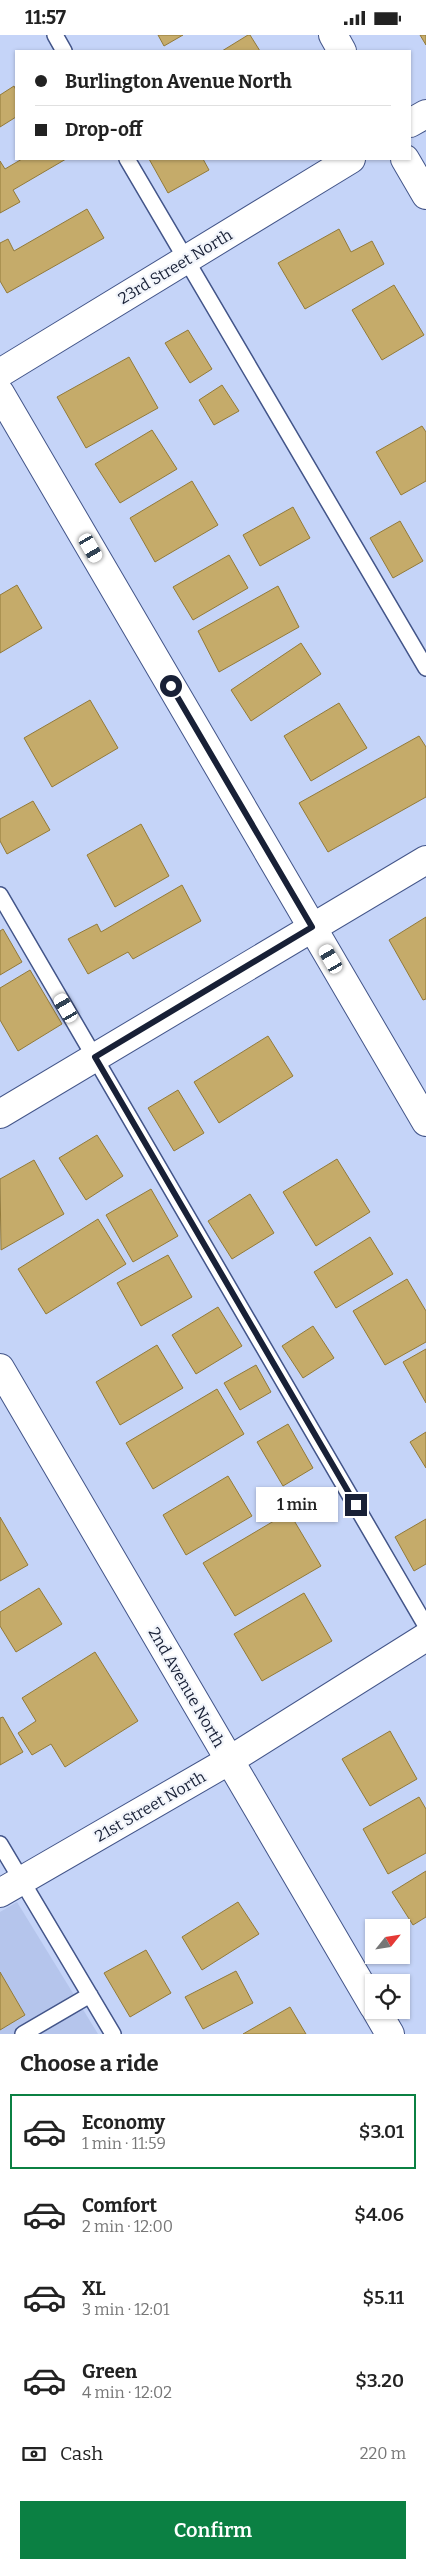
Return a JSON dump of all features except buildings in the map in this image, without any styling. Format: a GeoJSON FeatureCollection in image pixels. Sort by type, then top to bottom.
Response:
{"type":"FeatureCollection","features":[{"type":"Feature","properties":{"kind":"street"},"geometry":{"type":"LineString","coordinates":[[333,35],[341,50]]}},
{"type":"Feature","properties":{"kind":"street"},"geometry":{"type":"LineString","coordinates":[[411,122],[426,113]]}},
{"type":"Feature","properties":{"kind":"street","name":"23rd Street North"},"geometry":{"type":"LineString","coordinates":[[0,373],[349,160]]}},
{"type":"Feature","properties":{"kind":"street"},"geometry":{"type":"LineString","coordinates":[[406,160],[426,195]]}},
{"type":"Feature","properties":{"kind":"street"},"geometry":{"type":"LineString","coordinates":[[0,393],[426,1122]]}},
{"type":"Feature","properties":{"kind":"street"},"geometry":{"type":"LineString","coordinates":[[0,1114],[426,860]]}},
{"type":"Feature","properties":{"kind":"street","name":"2nd Avenue North"},"geometry":{"type":"LineString","coordinates":[[0,1368],[365,1992]]}},
{"type":"Feature","properties":{"kind":"street","name":"21st Street North"},"geometry":{"type":"LineString","coordinates":[[11,1887],[230,1760],[426,1637]]}},
{"type":"Feature","properties":{"kind":"street"},"geometry":{"type":"LineString","coordinates":[[381,2019],[390,2034]]}},
{"type":"Feature","properties":{"kind":"lane"},"geometry":{"type":"LineString","coordinates":[[55,35],[63,50]]}},
{"type":"Feature","properties":{"kind":"lane"},"geometry":{"type":"LineString","coordinates":[[128,160],[426,668]]}},
{"type":"Feature","properties":{"kind":"lane"},"geometry":{"type":"LineString","coordinates":[[0,895],[426,1626]]}},
{"type":"Feature","properties":{"kind":"lane"},"geometry":{"type":"LineString","coordinates":[[0,1843],[11,1887],[90,1995],[113,2034]]}},
{"type":"Feature","properties":{"kind":"lane"},"geometry":{"type":"LineString","coordinates":[[23,2034],[90,1995]]}},
{"type":"Feature","properties":{"kind":"shaded area"},"geometry":{"type":"Polygon","coordinates":[[[17,1902],[98,2034],[0,2034],[0,1912],[17,1902]]]}},
{"type":"Feature","properties":{"kind":"route"},"geometry":{"type":"LineString","coordinates":[[171,686],[312,927],[95,1057],[356,1505]]}}]}
